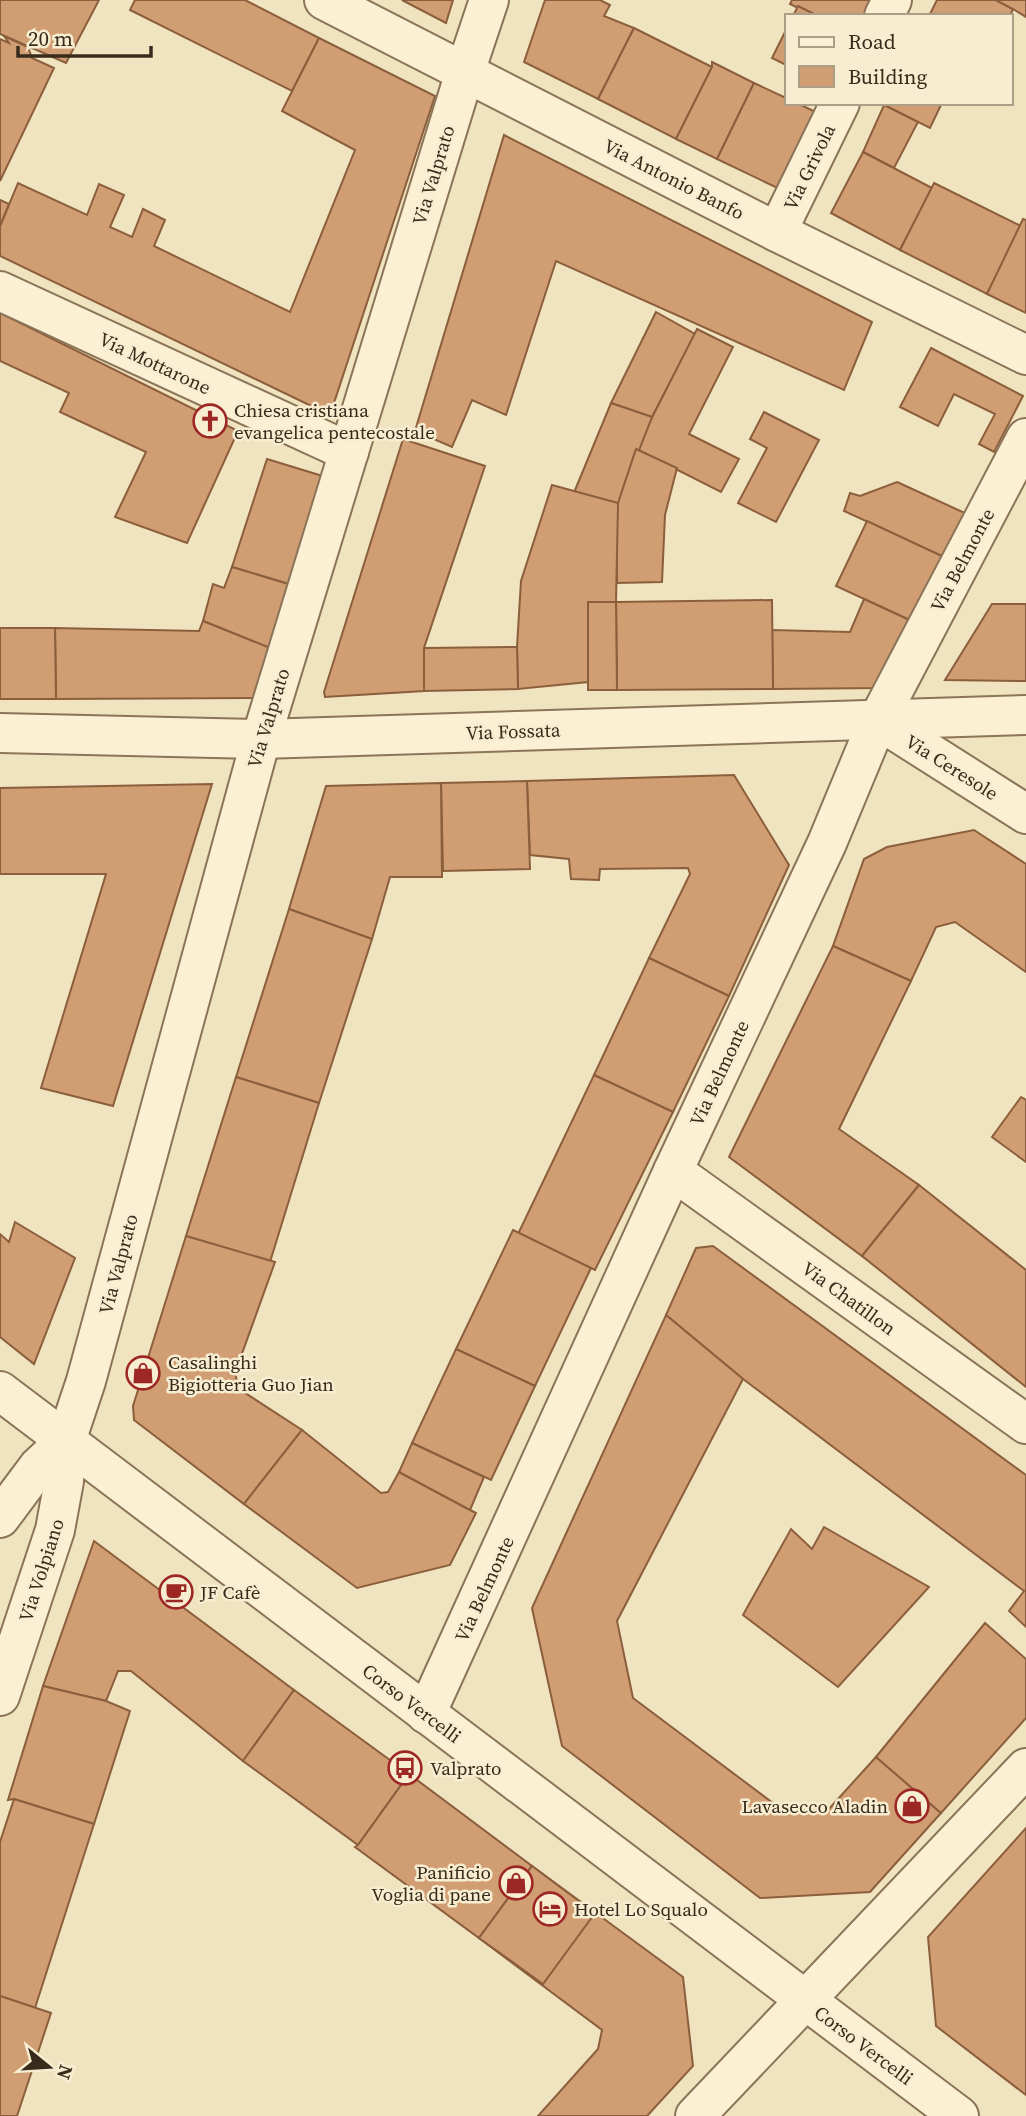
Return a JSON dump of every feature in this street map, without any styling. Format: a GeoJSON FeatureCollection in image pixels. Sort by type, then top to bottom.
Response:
{"type":"FeatureCollection","features":[{"type":"Feature","properties":{"kind":"street","name":"Via Antonio Banfo"},"geometry":{"type":"LineString","coordinates":[[324,0],[777,232],[1026,355]]}},
{"type":"Feature","properties":{"kind":"street","name":"Via Valprato"},"geometry":{"type":"LineString","coordinates":[[66,1441],[88,1372],[261,739],[489,0]]}},
{"type":"Feature","properties":{"kind":"street","name":"Via Grivola"},"geometry":{"type":"LineString","coordinates":[[777,232],[839,105]]}},
{"type":"Feature","properties":{"kind":"street","name":"Via Mottarone"},"geometry":{"type":"LineString","coordinates":[[0,291],[349,452]]}},
{"type":"Feature","properties":{"kind":"street","name":"Via Belmonte"},"geometry":{"type":"LineString","coordinates":[[426,1714],[673,1171],[827,843],[878,720],[1026,438]]}},
{"type":"Feature","properties":{"kind":"street","name":"Via Fossata"},"geometry":{"type":"LineString","coordinates":[[0,733],[261,739],[1026,715]]}},
{"type":"Feature","properties":{"kind":"street","name":"Via Ceresole"},"geometry":{"type":"LineString","coordinates":[[878,720],[1026,814]]}},
{"type":"Feature","properties":{"kind":"street","name":"Via Chatillon"},"geometry":{"type":"LineString","coordinates":[[673,1171],[1026,1424]]}},
{"type":"Feature","properties":{"kind":"street","name":"Corso Vercelli"},"geometry":{"type":"LineString","coordinates":[[0,1391],[959,2116]]}},
{"type":"Feature","properties":{"kind":"street"},"geometry":{"type":"LineString","coordinates":[[0,1518],[38,1467],[66,1441]]}},
{"type":"Feature","properties":{"kind":"street","name":"Via Volpiano"},"geometry":{"type":"LineString","coordinates":[[0,1696],[55,1530],[64,1481],[66,1441]]}},
{"type":"Feature","properties":{"kind":"street"},"geometry":{"type":"LineString","coordinates":[[695,2116],[1026,1768]]}},
{"type":"Feature","properties":{"kind":"building"},"geometry":{"type":"Polygon","coordinates":[[[0,0],[99,0],[66,63],[0,34],[0,0]]]}},
{"type":"Feature","properties":{"kind":"building"},"geometry":{"type":"Polygon","coordinates":[[[135,0],[245,0],[319,38],[292,91],[130,10],[135,0]]]}},
{"type":"Feature","properties":{"kind":"building"},"geometry":{"type":"Polygon","coordinates":[[[402,0],[453,0],[446,23],[402,0]]]}},
{"type":"Feature","properties":{"kind":"building"},"geometry":{"type":"Polygon","coordinates":[[[545,0],[600,0],[610,5],[604,16],[634,28],[598,99],[524,62],[545,0]]]}},
{"type":"Feature","properties":{"kind":"building"},"geometry":{"type":"Polygon","coordinates":[[[792,0],[885,0],[878,14],[810,14],[790,4],[792,0]]]}},
{"type":"Feature","properties":{"kind":"building"},"geometry":{"type":"Polygon","coordinates":[[[937,0],[996,0],[1013,9],[1011,14],[930,14],[937,0]]]}},
{"type":"Feature","properties":{"kind":"building"},"geometry":{"type":"Polygon","coordinates":[[[996,0],[1026,0],[1026,17],[1013,9],[996,0]]]}},
{"type":"Feature","properties":{"kind":"building"},"geometry":{"type":"Polygon","coordinates":[[[798,6],[814,14],[794,14],[798,6]]]}},
{"type":"Feature","properties":{"kind":"building"},"geometry":{"type":"Polygon","coordinates":[[[634,28],[712,67],[676,139],[598,99],[634,28]]]}},
{"type":"Feature","properties":{"kind":"building"},"geometry":{"type":"Polygon","coordinates":[[[785,32],[785,64],[772,58],[785,32]]]}},
{"type":"Feature","properties":{"kind":"building"},"geometry":{"type":"Polygon","coordinates":[[[4,36],[28,47],[32,58],[54,68],[0,181],[0,39],[9,43],[4,36]]]}},
{"type":"Feature","properties":{"kind":"building"},"geometry":{"type":"Polygon","coordinates":[[[319,38],[435,96],[330,415],[0,256],[0,226],[18,183],[87,215],[99,184],[124,195],[110,227],[132,237],[143,209],[165,220],[154,246],[290,312],[355,150],[282,111],[319,38]]]}},
{"type":"Feature","properties":{"kind":"building"},"geometry":{"type":"Polygon","coordinates":[[[712,62],[754,83],[717,159],[676,139],[712,67],[712,62]]]}},
{"type":"Feature","properties":{"kind":"building"},"geometry":{"type":"Polygon","coordinates":[[[754,83],[785,98],[785,105],[801,105],[826,117],[788,193],[717,159],[754,83]]]}},
{"type":"Feature","properties":{"kind":"building"},"geometry":{"type":"Polygon","coordinates":[[[884,105],[941,105],[930,128],[884,105]]]}},
{"type":"Feature","properties":{"kind":"building"},"geometry":{"type":"Polygon","coordinates":[[[884,105],[918,122],[894,168],[863,152],[884,105]]]}},
{"type":"Feature","properties":{"kind":"building"},"geometry":{"type":"Polygon","coordinates":[[[504,135],[872,322],[844,390],[556,261],[506,415],[472,400],[452,447],[415,431],[504,135]]]}},
{"type":"Feature","properties":{"kind":"building"},"geometry":{"type":"Polygon","coordinates":[[[863,152],[932,188],[900,250],[831,213],[863,152]]]}},
{"type":"Feature","properties":{"kind":"building"},"geometry":{"type":"Polygon","coordinates":[[[934,183],[1021,226],[987,294],[900,250],[934,183]]]}},
{"type":"Feature","properties":{"kind":"building"},"geometry":{"type":"Polygon","coordinates":[[[0,200],[9,204],[0,226],[0,200]]]}},
{"type":"Feature","properties":{"kind":"building"},"geometry":{"type":"Polygon","coordinates":[[[1023,219],[1026,220],[1026,313],[987,294],[1023,219]]]}},
{"type":"Feature","properties":{"kind":"building"},"geometry":{"type":"Polygon","coordinates":[[[656,312],[695,334],[652,417],[611,403],[656,312]]]}},
{"type":"Feature","properties":{"kind":"building"},"geometry":{"type":"Polygon","coordinates":[[[0,313],[238,431],[187,543],[115,517],[146,452],[60,412],[69,393],[0,361],[0,313]]]}},
{"type":"Feature","properties":{"kind":"building"},"geometry":{"type":"Polygon","coordinates":[[[697,329],[733,347],[689,434],[739,459],[721,492],[636,449],[697,329]]]}},
{"type":"Feature","properties":{"kind":"building"},"geometry":{"type":"Polygon","coordinates":[[[931,348],[1023,396],[994,452],[979,444],[995,414],[954,394],[938,426],[900,407],[931,348]]]}},
{"type":"Feature","properties":{"kind":"building"},"geometry":{"type":"Polygon","coordinates":[[[611,403],[652,417],[616,509],[573,495],[611,403]]]}},
{"type":"Feature","properties":{"kind":"building"},"geometry":{"type":"Polygon","coordinates":[[[764,412],[819,440],[776,522],[738,503],[767,448],[750,439],[764,412]]]}},
{"type":"Feature","properties":{"kind":"building"},"geometry":{"type":"Polygon","coordinates":[[[403,439],[485,466],[424,648],[424,691],[325,697],[324,692],[403,439]]]}},
{"type":"Feature","properties":{"kind":"building"},"geometry":{"type":"Polygon","coordinates":[[[636,449],[677,468],[665,515],[662,582],[617,583],[616,509],[636,449]]]}},
{"type":"Feature","properties":{"kind":"building"},"geometry":{"type":"Polygon","coordinates":[[[267,459],[329,478],[295,586],[232,567],[267,459]]]}},
{"type":"Feature","properties":{"kind":"building"},"geometry":{"type":"Polygon","coordinates":[[[897,482],[967,514],[946,558],[844,511],[850,493],[860,496],[897,482]]]}},
{"type":"Feature","properties":{"kind":"building"},"geometry":{"type":"Polygon","coordinates":[[[552,485],[618,503],[616,602],[588,602],[588,682],[518,689],[517,647],[521,581],[552,485]]]}},
{"type":"Feature","properties":{"kind":"building"},"geometry":{"type":"Polygon","coordinates":[[[867,521],[946,558],[916,623],[836,586],[867,521]]]}},
{"type":"Feature","properties":{"kind":"building"},"geometry":{"type":"Polygon","coordinates":[[[232,567],[295,586],[275,650],[203,621],[213,584],[224,588],[232,567]]]}},
{"type":"Feature","properties":{"kind":"building"},"geometry":{"type":"Polygon","coordinates":[[[864,599],[916,623],[883,688],[773,689],[772,630],[850,632],[864,599]]]}},
{"type":"Feature","properties":{"kind":"building"},"geometry":{"type":"Polygon","coordinates":[[[772,600],[773,689],[617,690],[616,602],[772,600]]]}},
{"type":"Feature","properties":{"kind":"building"},"geometry":{"type":"Polygon","coordinates":[[[588,602],[616,602],[617,690],[588,690],[588,602]]]}},
{"type":"Feature","properties":{"kind":"building"},"geometry":{"type":"Polygon","coordinates":[[[992,604],[1026,604],[1026,681],[945,680],[992,604]]]}},
{"type":"Feature","properties":{"kind":"building"},"geometry":{"type":"Polygon","coordinates":[[[203,621],[275,650],[259,698],[56,699],[55,628],[199,631],[203,621]]]}},
{"type":"Feature","properties":{"kind":"building"},"geometry":{"type":"Polygon","coordinates":[[[0,628],[55,628],[56,699],[0,699],[0,628]]]}},
{"type":"Feature","properties":{"kind":"building"},"geometry":{"type":"Polygon","coordinates":[[[517,647],[518,689],[424,691],[424,648],[517,647]]]}},
{"type":"Feature","properties":{"kind":"building"},"geometry":{"type":"Polygon","coordinates":[[[734,775],[789,865],[729,996],[649,958],[690,874],[688,868],[600,869],[599,880],[571,879],[569,859],[530,855],[527,781],[734,775]]]}},
{"type":"Feature","properties":{"kind":"building"},"geometry":{"type":"Polygon","coordinates":[[[527,781],[530,869],[443,871],[441,783],[527,781]]]}},
{"type":"Feature","properties":{"kind":"building"},"geometry":{"type":"Polygon","coordinates":[[[441,783],[442,877],[390,877],[372,939],[289,909],[326,786],[441,783]]]}},
{"type":"Feature","properties":{"kind":"building"},"geometry":{"type":"Polygon","coordinates":[[[212,784],[113,1106],[41,1088],[106,874],[0,874],[0,788],[212,784]]]}},
{"type":"Feature","properties":{"kind":"building"},"geometry":{"type":"Polygon","coordinates":[[[974,830],[1026,864],[1026,972],[955,922],[936,927],[911,981],[833,946],[864,859],[887,847],[974,830]]]}},
{"type":"Feature","properties":{"kind":"building"},"geometry":{"type":"Polygon","coordinates":[[[289,909],[372,939],[319,1103],[236,1077],[289,909]]]}},
{"type":"Feature","properties":{"kind":"building"},"geometry":{"type":"Polygon","coordinates":[[[833,946],[911,981],[839,1129],[919,1185],[862,1256],[729,1157],[833,946]]]}},
{"type":"Feature","properties":{"kind":"building"},"geometry":{"type":"Polygon","coordinates":[[[649,958],[729,996],[673,1112],[594,1075],[649,958]]]}},
{"type":"Feature","properties":{"kind":"building"},"geometry":{"type":"Polygon","coordinates":[[[594,1075],[673,1112],[595,1270],[518,1234],[594,1075]]]}},
{"type":"Feature","properties":{"kind":"building"},"geometry":{"type":"Polygon","coordinates":[[[236,1077],[319,1103],[270,1262],[186,1236],[236,1077]]]}},
{"type":"Feature","properties":{"kind":"building"},"geometry":{"type":"Polygon","coordinates":[[[1021,1097],[1026,1100],[1026,1162],[992,1137],[1021,1097]]]}},
{"type":"Feature","properties":{"kind":"building"},"geometry":{"type":"Polygon","coordinates":[[[919,1185],[1026,1270],[1026,1387],[862,1256],[919,1185]]]}},
{"type":"Feature","properties":{"kind":"building"},"geometry":{"type":"Polygon","coordinates":[[[15,1222],[75,1258],[34,1364],[0,1337],[0,1234],[9,1242],[15,1222]]]}},
{"type":"Feature","properties":{"kind":"building"},"geometry":{"type":"Polygon","coordinates":[[[513,1230],[591,1268],[535,1386],[456,1349],[513,1230]]]}},
{"type":"Feature","properties":{"kind":"building"},"geometry":{"type":"Polygon","coordinates":[[[186,1236],[275,1262],[235,1373],[239,1389],[302,1430],[244,1504],[134,1420],[133,1406],[186,1236]]]}},
{"type":"Feature","properties":{"kind":"building"},"geometry":{"type":"Polygon","coordinates":[[[713,1246],[1026,1475],[1026,1627],[1009,1611],[1024,1591],[743,1379],[666,1315],[696,1248],[713,1246]]]}},
{"type":"Feature","properties":{"kind":"building"},"geometry":{"type":"Polygon","coordinates":[[[666,1315],[743,1379],[617,1621],[633,1698],[781,1809],[828,1810],[876,1757],[941,1813],[870,1892],[760,1898],[562,1746],[532,1608],[666,1315]]]}},
{"type":"Feature","properties":{"kind":"building"},"geometry":{"type":"Polygon","coordinates":[[[456,1349],[535,1386],[491,1480],[412,1443],[456,1349]]]}},
{"type":"Feature","properties":{"kind":"building"},"geometry":{"type":"Polygon","coordinates":[[[302,1430],[381,1493],[388,1492],[399,1472],[476,1513],[450,1565],[357,1588],[244,1504],[302,1430]]]}},
{"type":"Feature","properties":{"kind":"building"},"geometry":{"type":"Polygon","coordinates":[[[412,1443],[484,1477],[470,1510],[399,1472],[412,1443]]]}},
{"type":"Feature","properties":{"kind":"building"},"geometry":{"type":"Polygon","coordinates":[[[824,1527],[929,1587],[838,1687],[743,1615],[791,1529],[812,1549],[824,1527]]]}},
{"type":"Feature","properties":{"kind":"building"},"geometry":{"type":"Polygon","coordinates":[[[94,1541],[294,1690],[243,1761],[131,1671],[118,1671],[106,1701],[43,1686],[94,1541]]]}},
{"type":"Feature","properties":{"kind":"building"},"geometry":{"type":"Polygon","coordinates":[[[985,1623],[1026,1659],[1026,1718],[941,1813],[876,1757],[985,1623]]]}},
{"type":"Feature","properties":{"kind":"building"},"geometry":{"type":"Polygon","coordinates":[[[43,1686],[106,1701],[130,1711],[94,1824],[14,1799],[8,1800],[43,1686]]]}},
{"type":"Feature","properties":{"kind":"building"},"geometry":{"type":"Polygon","coordinates":[[[294,1690],[409,1774],[358,1845],[243,1761],[294,1690]]]}},
{"type":"Feature","properties":{"kind":"building"},"geometry":{"type":"Polygon","coordinates":[[[409,1774],[532,1866],[479,1938],[355,1847],[409,1774]]]}},
{"type":"Feature","properties":{"kind":"building"},"geometry":{"type":"Polygon","coordinates":[[[14,1799],[94,1824],[35,2008],[0,1996],[0,1842],[14,1799]]]}},
{"type":"Feature","properties":{"kind":"building"},"geometry":{"type":"Polygon","coordinates":[[[1026,1828],[1026,2095],[936,2026],[928,1937],[1026,1828]]]}},
{"type":"Feature","properties":{"kind":"building"},"geometry":{"type":"Polygon","coordinates":[[[532,1866],[683,1977],[693,2066],[647,2116],[538,2116],[598,2049],[602,2030],[479,1938],[532,1866]]]}},
{"type":"Feature","properties":{"kind":"building"},"geometry":{"type":"Polygon","coordinates":[[[532,1866],[595,1913],[543,1984],[479,1938],[532,1866]]]}},
{"type":"Feature","properties":{"kind":"building"},"geometry":{"type":"Polygon","coordinates":[[[0,1996],[51,2013],[17,2116],[0,2116],[0,1996]]]}},
{"type":"Feature","properties":{"kind":"place","name":"Chiesa cristiana evangelica pentecostale"},"geometry":{"type":"Point","coordinates":[210,421]}},
{"type":"Feature","properties":{"kind":"place","name":"Casalinghi Bigiotteria Guo Jian"},"geometry":{"type":"Point","coordinates":[143,1373]}},
{"type":"Feature","properties":{"kind":"place","name":"JF Cafè"},"geometry":{"type":"Point","coordinates":[176,1592]}},
{"type":"Feature","properties":{"kind":"place","name":"Valprato"},"geometry":{"type":"Point","coordinates":[405,1768]}},
{"type":"Feature","properties":{"kind":"place","name":"Lavasecco Aladin"},"geometry":{"type":"Point","coordinates":[912,1806]}},
{"type":"Feature","properties":{"kind":"place","name":"Panificio Voglia di pane"},"geometry":{"type":"Point","coordinates":[516,1883]}},
{"type":"Feature","properties":{"kind":"place","name":"Hotel Lo Squalo"},"geometry":{"type":"Point","coordinates":[550,1909]}}]}
